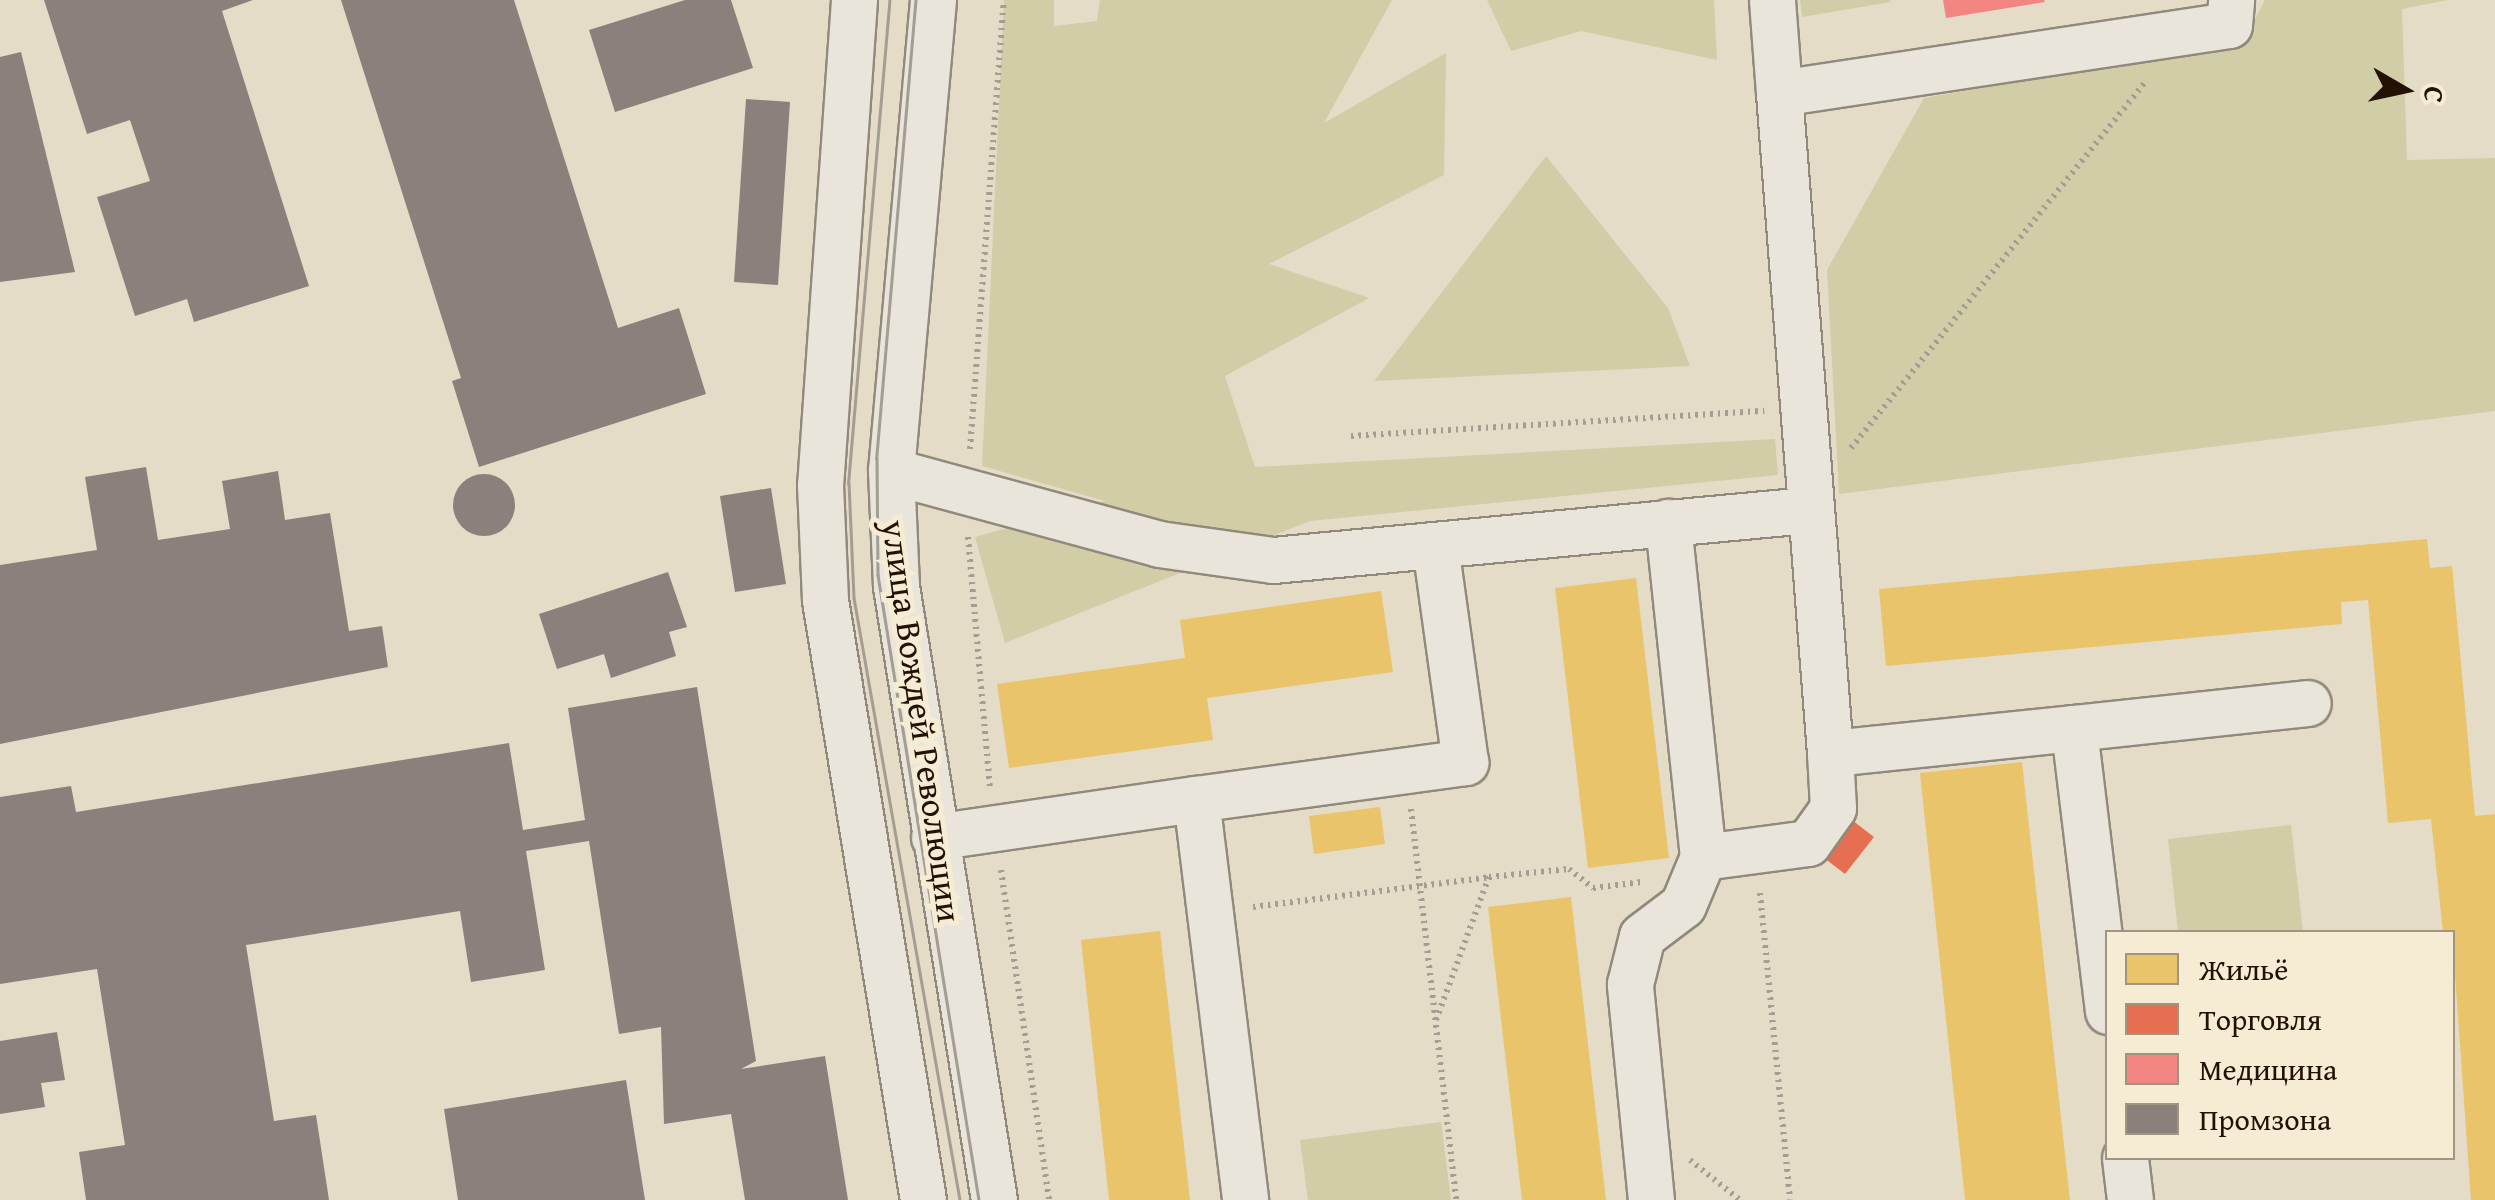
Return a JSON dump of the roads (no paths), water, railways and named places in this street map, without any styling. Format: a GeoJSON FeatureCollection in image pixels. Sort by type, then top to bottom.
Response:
{"type":"FeatureCollection","features":[{"type":"Feature","properties":{"kind":"street","name":"улица Вождей Революции"},"geometry":{"type":"LineString","coordinates":[[854,0],[820,485],[825,600],[923,1200]]}},
{"type":"Feature","properties":{"kind":"street","name":"улица Вождей Революции"},"geometry":{"type":"LineString","coordinates":[[933,0],[891,471],[896,586],[994,1200]]}},
{"type":"Feature","properties":{"kind":"street"},"geometry":{"type":"LineString","coordinates":[[1703,857],[1808,843],[1833,808],[1772,0]]}},
{"type":"Feature","properties":{"kind":"street"},"geometry":{"type":"LineString","coordinates":[[1779,93],[2229,25],[2230,0]]}},
{"type":"Feature","properties":{"kind":"street"},"geometry":{"type":"LineString","coordinates":[[891,471],[966,496],[1160,544],[1273,560],[1668,522],[1807,501]]}},
{"type":"Feature","properties":{"kind":"street"},"geometry":{"type":"LineString","coordinates":[[1651,1200],[1630,984],[1642,936],[1683,906],[1703,857],[1668,522]]}},
{"type":"Feature","properties":{"kind":"street"},"geometry":{"type":"LineString","coordinates":[[934,837],[1465,762],[1434,545]]}},
{"type":"Feature","properties":{"kind":"street"},"geometry":{"type":"LineString","coordinates":[[1830,753],[2308,704]]}},
{"type":"Feature","properties":{"kind":"street"},"geometry":{"type":"LineString","coordinates":[[2074,728],[2105,986]]}},
{"type":"Feature","properties":{"kind":"street"},"geometry":{"type":"LineString","coordinates":[[1196,799],[1245,1200]]}},
{"type":"Feature","properties":{"kind":"street"},"geometry":{"type":"LineString","coordinates":[[2125,1160],[2130,1200]]}},
{"type":"Feature","properties":{"kind":"tram line"},"geometry":{"type":"LineString","coordinates":[[890,0],[849,483],[854,598],[960,1200]]}},
{"type":"Feature","properties":{"kind":"tram line"},"geometry":{"type":"LineString","coordinates":[[916,0],[877,458],[878,575],[979,1200]]}}]}
